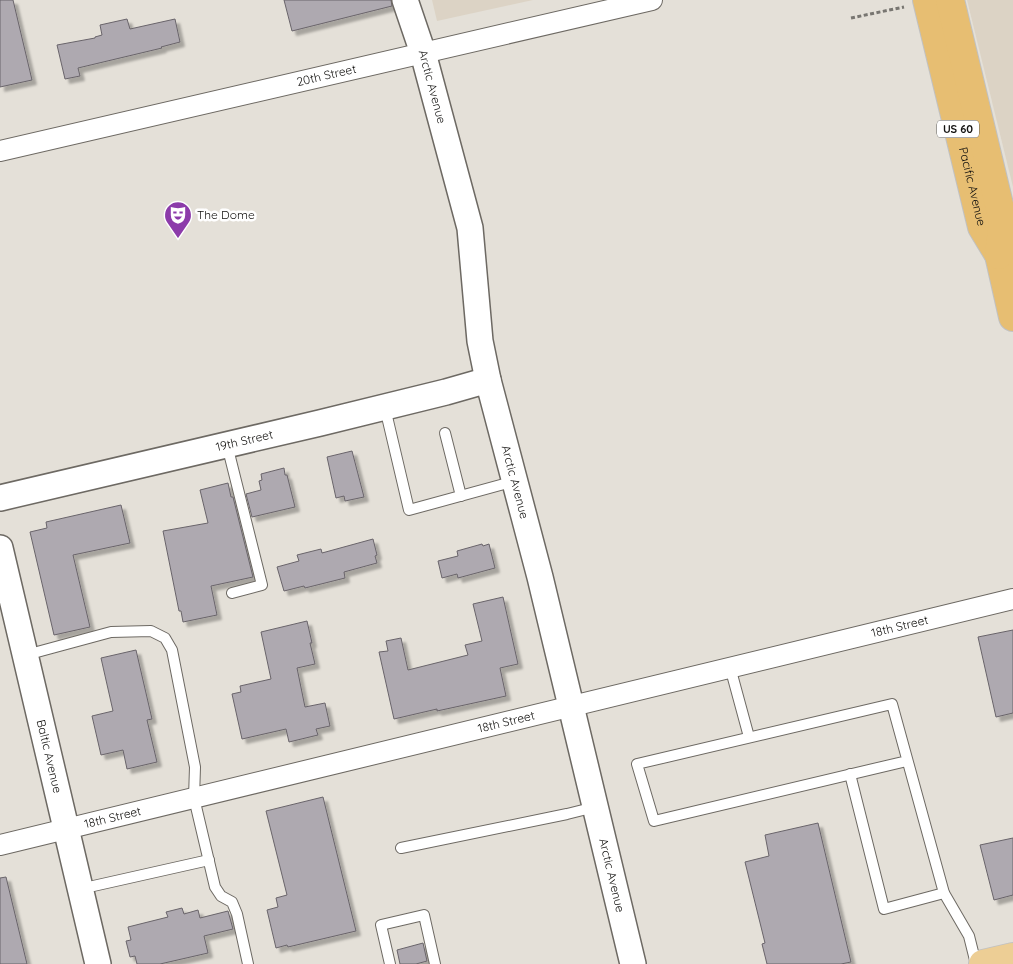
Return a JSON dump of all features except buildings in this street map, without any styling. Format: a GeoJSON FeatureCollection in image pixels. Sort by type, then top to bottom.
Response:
{"type":"FeatureCollection","features":[{"type":"Feature","properties":{"kind":"highway","name":"Pacific Avenue"},"geometry":{"type":"LineString","coordinates":[[950,0],[1003,222],[1013,317]]}},
{"type":"Feature","properties":{"kind":"highway","name":"Pacific Avenue"},"geometry":{"type":"LineString","coordinates":[[920,3],[982,226],[1006,253]]}},
{"type":"Feature","properties":{"kind":"main road"},"geometry":{"type":"LineString","coordinates":[[983,964],[1013,957]]}},
{"type":"Feature","properties":{"kind":"street","name":"Arctic Avenue"},"geometry":{"type":"LineString","coordinates":[[405,0],[423,53],[470,228],[480,341],[488,380],[540,577],[633,964]]}},
{"type":"Feature","properties":{"kind":"street","name":"20th Street"},"geometry":{"type":"LineString","coordinates":[[0,151],[652,0]]}},
{"type":"Feature","properties":{"kind":"street","name":"19th Street"},"geometry":{"type":"LineString","coordinates":[[0,498],[227,445],[488,380]]}},
{"type":"Feature","properties":{"kind":"street","name":"Baltic Avenue"},"geometry":{"type":"LineString","coordinates":[[0,548],[98,964]]}},
{"type":"Feature","properties":{"kind":"street","name":"18th Street"},"geometry":{"type":"LineString","coordinates":[[0,845],[1013,599]]}},
{"type":"Feature","properties":{"kind":"lane"},"geometry":{"type":"LineString","coordinates":[[384,407],[410,510],[516,481]]}},
{"type":"Feature","properties":{"kind":"lane"},"geometry":{"type":"LineString","coordinates":[[445,433],[461,496]]}},
{"type":"Feature","properties":{"kind":"lane"},"geometry":{"type":"LineString","coordinates":[[227,445],[262,585],[232,593]]}},
{"type":"Feature","properties":{"kind":"lane"},"geometry":{"type":"LineString","coordinates":[[25,655],[112,632],[151,631],[165,638],[172,650],[195,767],[194,798],[215,887],[222,896],[232,902],[237,914],[248,964]]}},
{"type":"Feature","properties":{"kind":"lane"},"geometry":{"type":"LineString","coordinates":[[730,667],[749,737]]}},
{"type":"Feature","properties":{"kind":"lane"},"geometry":{"type":"LineString","coordinates":[[907,761],[654,821],[637,764],[892,704],[944,893],[969,936],[976,964]]}},
{"type":"Feature","properties":{"kind":"lane"},"geometry":{"type":"LineString","coordinates":[[850,774],[884,909],[944,893]]}},
{"type":"Feature","properties":{"kind":"lane"},"geometry":{"type":"LineString","coordinates":[[401,848],[595,807]]}},
{"type":"Feature","properties":{"kind":"lane"},"geometry":{"type":"LineString","coordinates":[[80,888],[209,860]]}},
{"type":"Feature","properties":{"kind":"lane"},"geometry":{"type":"LineString","coordinates":[[390,964],[381,925],[424,915],[436,964]]}},
{"type":"Feature","properties":{"kind":"path"},"geometry":{"type":"LineString","coordinates":[[851,18],[920,3]]}},
{"type":"Feature","properties":{"kind":"shaded area"},"geometry":{"type":"Polygon","coordinates":[[[432,0],[533,0],[437,21],[432,0]]]}},
{"type":"Feature","properties":{"kind":"shaded area"},"geometry":{"type":"Polygon","coordinates":[[[967,0],[1013,0],[1013,187],[967,0]]]}},
{"type":"Feature","properties":{"kind":"place","name":"The Dome"},"geometry":{"type":"Point","coordinates":[178,239]}}]}
